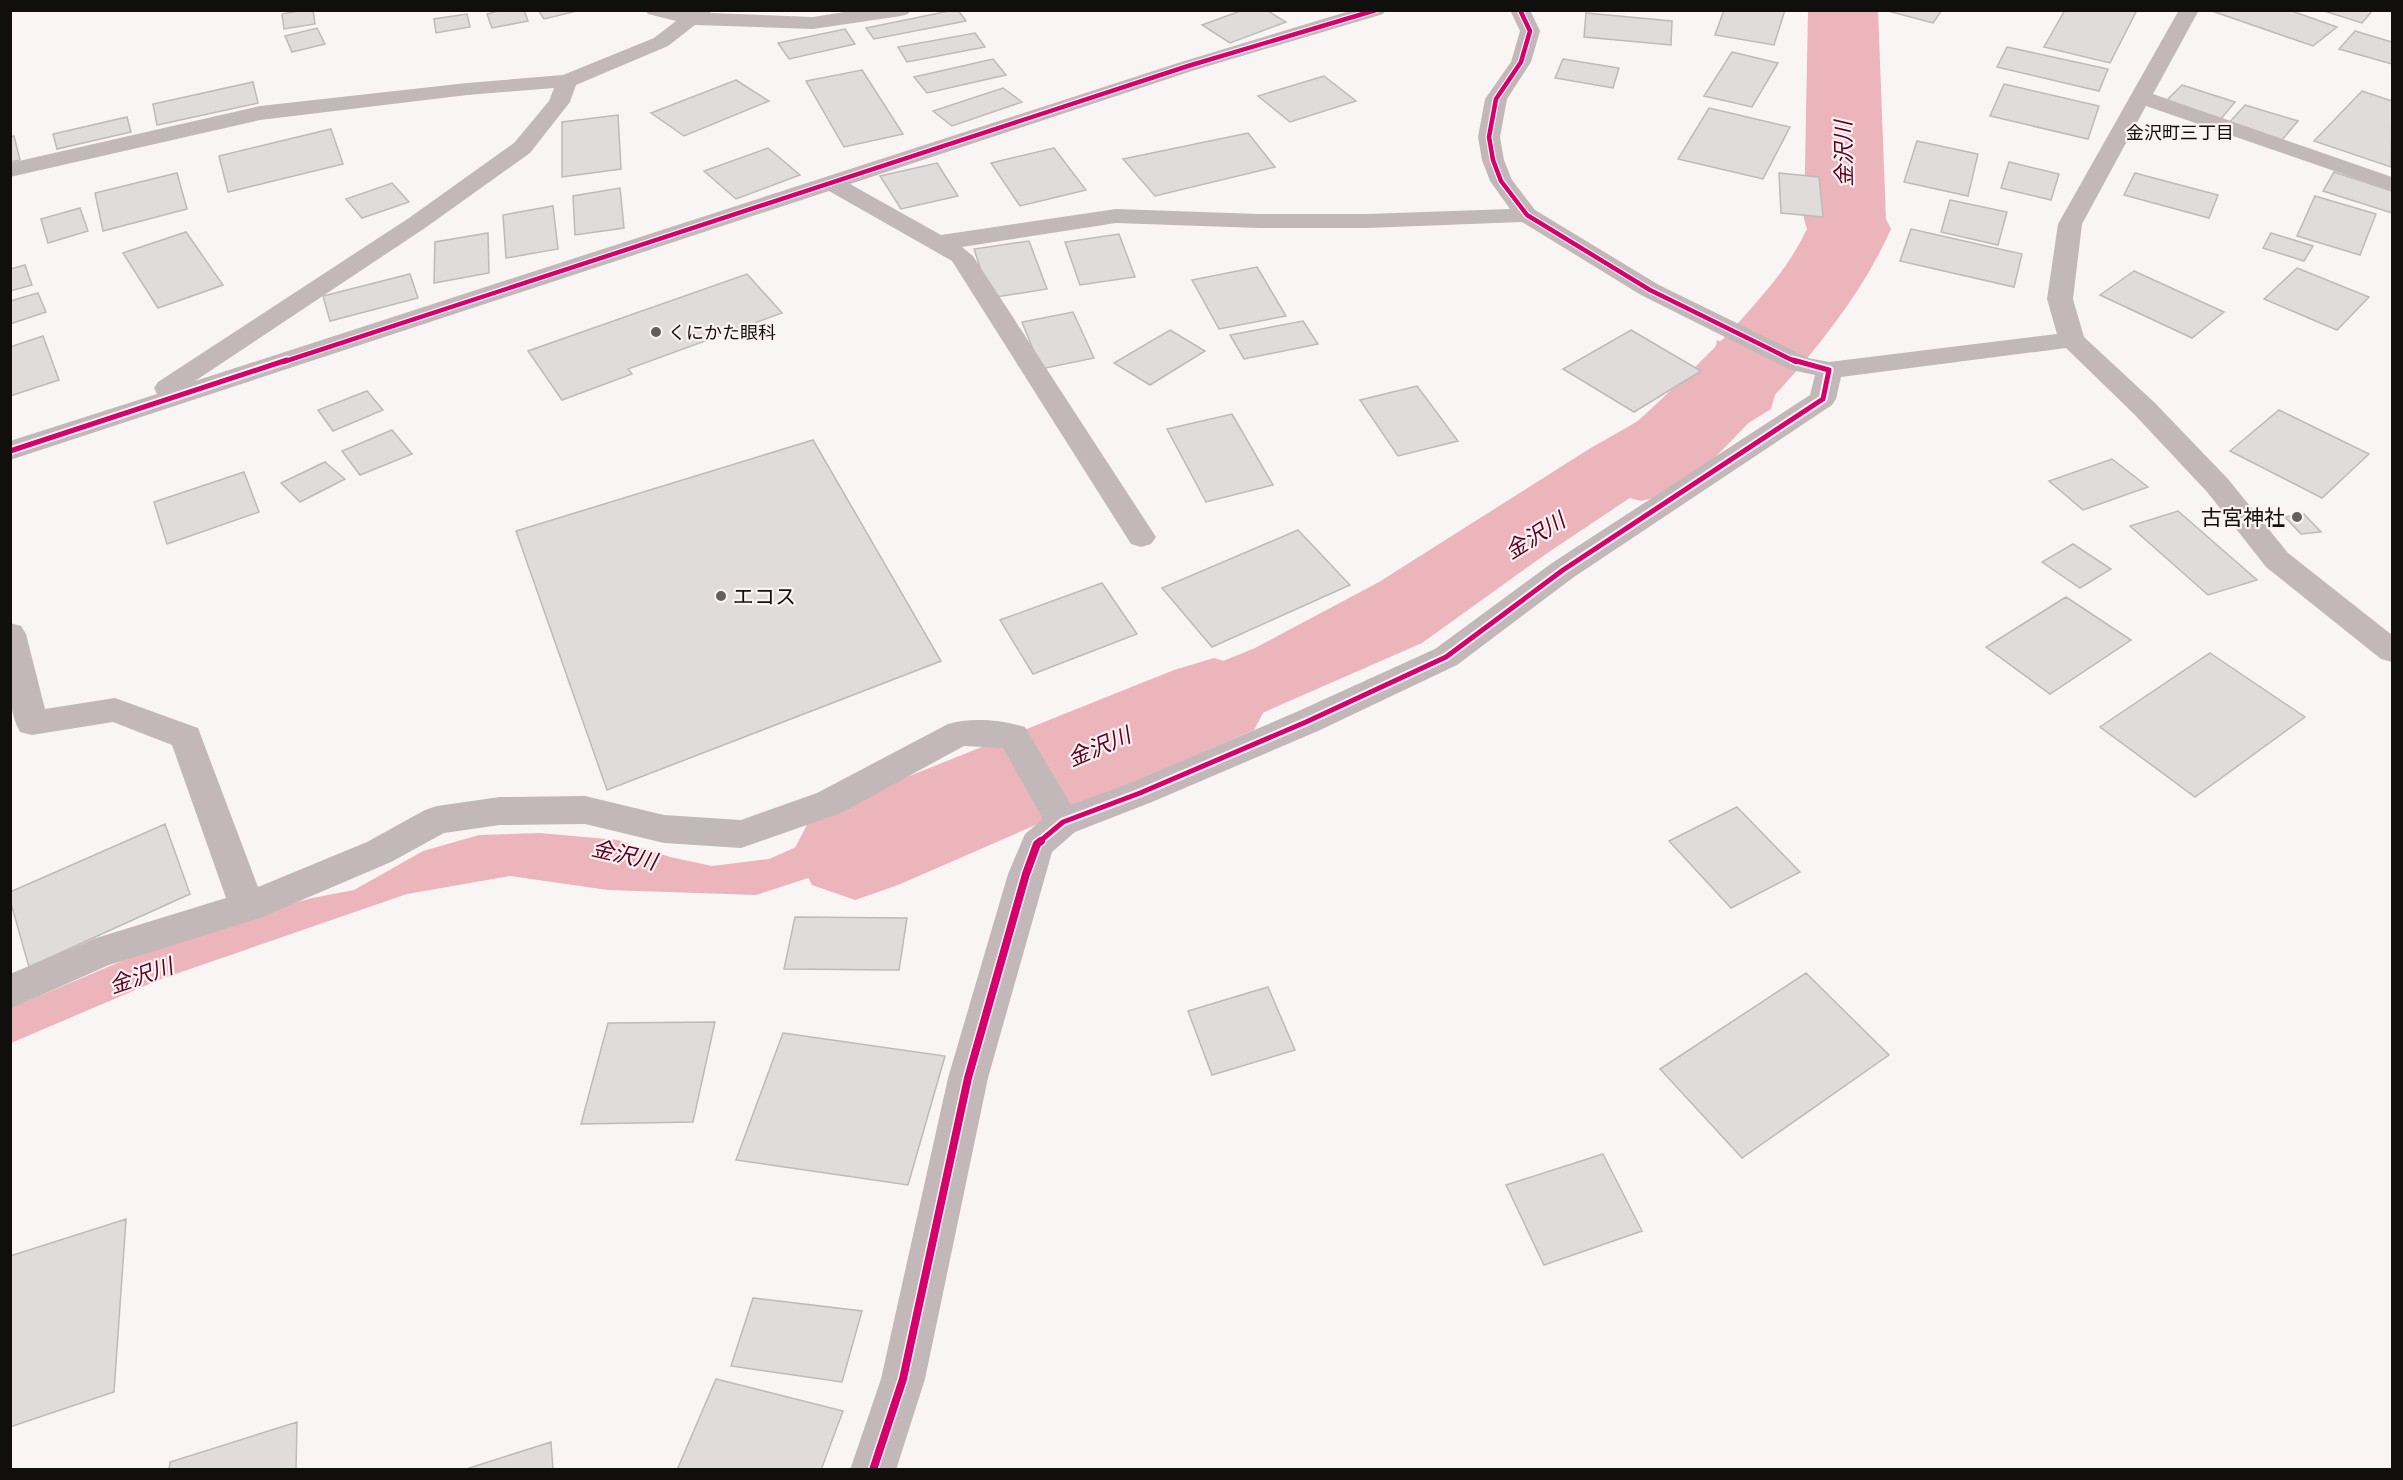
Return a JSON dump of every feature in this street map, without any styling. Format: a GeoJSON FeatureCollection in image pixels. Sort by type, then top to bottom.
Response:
{"type":"FeatureCollection","features":[{"type":"Feature","properties":{"kind":"street"},"geometry":{"type":"LineString","coordinates":[[655,10],[813,23],[901,10]]}},
{"type":"Feature","properties":{"kind":"street"},"geometry":{"type":"LineString","coordinates":[[10,451],[1188,66],[1376,10]]}},
{"type":"Feature","properties":{"kind":"street"},"geometry":{"type":"LineString","coordinates":[[1520,10],[1530,32],[1521,62],[1496,99],[1489,137],[1493,160],[1501,181],[1527,215],[1650,290],[1740,336],[1815,367],[2072,340]]}},
{"type":"Feature","properties":{"kind":"street"},"geometry":{"type":"LineString","coordinates":[[2189,10],[2070,224],[2060,299],[2072,340],[2145,409],[2218,486],[2277,560],[2392,651]]}},
{"type":"Feature","properties":{"kind":"street"},"geometry":{"type":"LineString","coordinates":[[10,170],[260,113],[467,89],[567,81],[661,42],[699,15]]}},
{"type":"Feature","properties":{"kind":"street"},"geometry":{"type":"LineString","coordinates":[[131,412],[407,230],[522,148],[559,102],[567,81]]}},
{"type":"Feature","properties":{"kind":"street"},"geometry":{"type":"LineString","coordinates":[[2140,97],[2392,184]]}},
{"type":"Feature","properties":{"kind":"street"},"geometry":{"type":"LineString","coordinates":[[832,183],[961,256],[1141,537]]}},
{"type":"Feature","properties":{"kind":"street"},"geometry":{"type":"LineString","coordinates":[[937,243],[1116,216],[1367,221],[1527,215]]}},
{"type":"Feature","properties":{"kind":"street"},"geometry":{"type":"LineString","coordinates":[[873,1470],[903,1379],[968,1078],[1026,874],[1037,844],[1063,822],[1140,794],[1306,722],[1446,657],[1563,570],[1822,399],[1815,367]]}},
{"type":"Feature","properties":{"kind":"street"},"geometry":{"type":"LineString","coordinates":[[10,634],[32,723],[115,710],[186,737],[247,907]]}},
{"type":"Feature","properties":{"kind":"street"},"geometry":{"type":"LineString","coordinates":[[10,993],[31,982],[124,944],[247,907],[380,852],[437,820],[500,811],[585,810],[664,829],[741,834],[830,803],[960,733],[1013,736],[1063,822]]}},
{"type":"Feature","properties":{"kind":"water"},"geometry":{"type":"Polygon","coordinates":[[[1834,11],[1858,11],[1854,37],[1854,75],[1871,157],[1874,211],[1864,262],[1820,294],[1792,334],[1750,315],[1811,270],[1834,248],[1845,219],[1831,82],[1834,11]]]}},
{"type":"Feature","properties":{"kind":"water"},"geometry":{"type":"Polygon","coordinates":[[[1717,340],[1782,370],[1771,409],[1658,479],[1546,554],[1422,643],[1086,790],[1048,732],[1255,648],[1379,582],[1589,449],[1710,380],[1717,340]]]}},
{"type":"Feature","properties":{"kind":"water"},"geometry":{"type":"Polygon","coordinates":[[[979,750],[1015,811],[980,827],[922,835],[876,856],[756,895],[608,890],[510,876],[407,894],[161,979],[11,1043],[11,1008],[188,933],[312,898],[354,890],[423,851],[479,835],[540,833],[618,840],[670,857],[712,866],[769,859],[867,816],[943,763],[979,750]]]}},
{"type":"Feature","properties":{"kind":"building"},"geometry":{"type":"Polygon","coordinates":[[[313,10],[315,24],[284,29],[282,14],[313,10]]]}},
{"type":"Feature","properties":{"kind":"building"},"geometry":{"type":"Polygon","coordinates":[[[502,10],[524,10],[528,21],[492,28],[487,14],[502,10]]]}},
{"type":"Feature","properties":{"kind":"building"},"geometry":{"type":"Polygon","coordinates":[[[538,10],[577,10],[577,11],[544,19],[538,10]]]}},
{"type":"Feature","properties":{"kind":"building"},"geometry":{"type":"Polygon","coordinates":[[[958,10],[966,21],[874,39],[866,28],[958,10]]]}},
{"type":"Feature","properties":{"kind":"building"},"geometry":{"type":"Polygon","coordinates":[[[1243,10],[1266,10],[1286,22],[1230,43],[1202,25],[1243,10]]]}},
{"type":"Feature","properties":{"kind":"building"},"geometry":{"type":"Polygon","coordinates":[[[1724,10],[1785,10],[1774,45],[1715,35],[1724,10]]]}},
{"type":"Feature","properties":{"kind":"building"},"geometry":{"type":"Polygon","coordinates":[[[1884,10],[1942,10],[1933,23],[1884,10]]]}},
{"type":"Feature","properties":{"kind":"building"},"geometry":{"type":"Polygon","coordinates":[[[2065,10],[2137,10],[2110,63],[2044,47],[2065,10]]]}},
{"type":"Feature","properties":{"kind":"building"},"geometry":{"type":"Polygon","coordinates":[[[2289,10],[2337,27],[2313,46],[2212,11],[2289,10]]]}},
{"type":"Feature","properties":{"kind":"building"},"geometry":{"type":"Polygon","coordinates":[[[2321,10],[2373,10],[2362,23],[2321,10]]]}},
{"type":"Feature","properties":{"kind":"building"},"geometry":{"type":"Polygon","coordinates":[[[1586,13],[1672,21],[1671,45],[1584,37],[1586,13]]]}},
{"type":"Feature","properties":{"kind":"building"},"geometry":{"type":"Polygon","coordinates":[[[467,14],[470,27],[436,33],[434,19],[467,14]]]}},
{"type":"Feature","properties":{"kind":"building"},"geometry":{"type":"Polygon","coordinates":[[[317,28],[325,44],[292,52],[285,36],[317,28]]]}},
{"type":"Feature","properties":{"kind":"building"},"geometry":{"type":"Polygon","coordinates":[[[845,29],[855,44],[789,59],[778,43],[845,29]]]}},
{"type":"Feature","properties":{"kind":"building"},"geometry":{"type":"Polygon","coordinates":[[[2355,31],[2392,42],[2392,64],[2339,49],[2355,31]]]}},
{"type":"Feature","properties":{"kind":"building"},"geometry":{"type":"Polygon","coordinates":[[[975,33],[985,47],[907,62],[898,47],[975,33]]]}},
{"type":"Feature","properties":{"kind":"building"},"geometry":{"type":"Polygon","coordinates":[[[2007,47],[2108,69],[2099,91],[1997,67],[2007,47]]]}},
{"type":"Feature","properties":{"kind":"building"},"geometry":{"type":"Polygon","coordinates":[[[1732,52],[1778,63],[1752,107],[1704,96],[1732,52]]]}},
{"type":"Feature","properties":{"kind":"building"},"geometry":{"type":"Polygon","coordinates":[[[993,59],[1006,75],[927,93],[914,77],[993,59]]]}},
{"type":"Feature","properties":{"kind":"building"},"geometry":{"type":"Polygon","coordinates":[[[1563,59],[1619,68],[1613,88],[1555,78],[1563,59]]]}},
{"type":"Feature","properties":{"kind":"building"},"geometry":{"type":"Polygon","coordinates":[[[862,70],[903,134],[844,147],[806,81],[862,70]]]}},
{"type":"Feature","properties":{"kind":"building"},"geometry":{"type":"Polygon","coordinates":[[[1324,76],[1356,101],[1290,122],[1258,96],[1324,76]]]}},
{"type":"Feature","properties":{"kind":"building"},"geometry":{"type":"Polygon","coordinates":[[[736,80],[769,101],[684,136],[651,113],[736,80]]]}},
{"type":"Feature","properties":{"kind":"building"},"geometry":{"type":"Polygon","coordinates":[[[253,82],[258,103],[157,125],[153,104],[253,82]]]}},
{"type":"Feature","properties":{"kind":"building"},"geometry":{"type":"Polygon","coordinates":[[[2004,84],[2099,106],[2088,139],[1990,116],[2004,84]]]}},
{"type":"Feature","properties":{"kind":"building"},"geometry":{"type":"Polygon","coordinates":[[[2182,85],[2235,102],[2221,119],[2166,101],[2182,85]]]}},
{"type":"Feature","properties":{"kind":"building"},"geometry":{"type":"Polygon","coordinates":[[[1003,88],[1022,102],[952,126],[933,111],[1003,88]]]}},
{"type":"Feature","properties":{"kind":"building"},"geometry":{"type":"Polygon","coordinates":[[[2362,91],[2392,101],[2391,167],[2314,141],[2362,91]]]}},
{"type":"Feature","properties":{"kind":"building"},"geometry":{"type":"Polygon","coordinates":[[[2245,105],[2298,121],[2282,140],[2229,123],[2245,105]]]}},
{"type":"Feature","properties":{"kind":"building"},"geometry":{"type":"Polygon","coordinates":[[[1709,108],[1790,127],[1763,179],[1678,159],[1709,108]]]}},
{"type":"Feature","properties":{"kind":"building"},"geometry":{"type":"Polygon","coordinates":[[[618,115],[621,169],[562,177],[562,122],[618,115]]]}},
{"type":"Feature","properties":{"kind":"building"},"geometry":{"type":"Polygon","coordinates":[[[127,117],[131,132],[57,149],[53,134],[127,117]]]}},
{"type":"Feature","properties":{"kind":"building"},"geometry":{"type":"Polygon","coordinates":[[[331,129],[343,164],[228,192],[219,156],[331,129]]]}},
{"type":"Feature","properties":{"kind":"building"},"geometry":{"type":"Polygon","coordinates":[[[1248,133],[1275,167],[1155,196],[1123,159],[1248,133]]]}},
{"type":"Feature","properties":{"kind":"building"},"geometry":{"type":"Polygon","coordinates":[[[14,136],[20,160],[10,162],[10,137],[14,136]]]}},
{"type":"Feature","properties":{"kind":"building"},"geometry":{"type":"Polygon","coordinates":[[[1917,141],[1978,154],[1968,196],[1904,182],[1917,141]]]}},
{"type":"Feature","properties":{"kind":"building"},"geometry":{"type":"Polygon","coordinates":[[[768,148],[800,175],[736,199],[704,171],[768,148]]]}},
{"type":"Feature","properties":{"kind":"building"},"geometry":{"type":"Polygon","coordinates":[[[1054,148],[1086,190],[1020,206],[991,163],[1054,148]]]}},
{"type":"Feature","properties":{"kind":"building"},"geometry":{"type":"Polygon","coordinates":[[[2009,162],[2059,174],[2051,200],[2001,188],[2009,162]]]}},
{"type":"Feature","properties":{"kind":"building"},"geometry":{"type":"Polygon","coordinates":[[[937,163],[958,196],[901,209],[880,176],[937,163]]]}},
{"type":"Feature","properties":{"kind":"building"},"geometry":{"type":"Polygon","coordinates":[[[2334,172],[2392,191],[2392,213],[2323,191],[2334,172]]]}},
{"type":"Feature","properties":{"kind":"building"},"geometry":{"type":"Polygon","coordinates":[[[177,173],[187,209],[103,231],[95,193],[177,173]]]}},
{"type":"Feature","properties":{"kind":"building"},"geometry":{"type":"Polygon","coordinates":[[[1779,173],[1819,177],[1823,217],[1781,213],[1779,173]]]}},
{"type":"Feature","properties":{"kind":"building"},"geometry":{"type":"Polygon","coordinates":[[[2135,173],[2218,195],[2209,218],[2124,195],[2135,173]]]}},
{"type":"Feature","properties":{"kind":"building"},"geometry":{"type":"Polygon","coordinates":[[[392,183],[409,202],[362,218],[346,199],[392,183]]]}},
{"type":"Feature","properties":{"kind":"building"},"geometry":{"type":"Polygon","coordinates":[[[620,188],[624,228],[575,235],[573,196],[620,188]]]}},
{"type":"Feature","properties":{"kind":"building"},"geometry":{"type":"Polygon","coordinates":[[[2315,196],[2376,214],[2360,255],[2297,236],[2315,196]]]}},
{"type":"Feature","properties":{"kind":"building"},"geometry":{"type":"Polygon","coordinates":[[[1950,200],[2007,212],[1998,245],[1941,232],[1950,200]]]}},
{"type":"Feature","properties":{"kind":"building"},"geometry":{"type":"Polygon","coordinates":[[[553,206],[558,249],[506,258],[503,215],[553,206]]]}},
{"type":"Feature","properties":{"kind":"building"},"geometry":{"type":"Polygon","coordinates":[[[80,208],[88,231],[48,243],[41,219],[80,208]]]}},
{"type":"Feature","properties":{"kind":"building"},"geometry":{"type":"Polygon","coordinates":[[[1911,229],[2022,254],[2014,287],[1900,261],[1911,229]]]}},
{"type":"Feature","properties":{"kind":"building"},"geometry":{"type":"Polygon","coordinates":[[[186,232],[223,285],[158,308],[123,253],[186,232]]]}},
{"type":"Feature","properties":{"kind":"building"},"geometry":{"type":"Polygon","coordinates":[[[488,233],[489,273],[434,283],[435,242],[488,233]]]}},
{"type":"Feature","properties":{"kind":"building"},"geometry":{"type":"Polygon","coordinates":[[[2271,233],[2313,246],[2304,261],[2263,248],[2271,233]]]}},
{"type":"Feature","properties":{"kind":"building"},"geometry":{"type":"Polygon","coordinates":[[[1119,234],[1135,277],[1080,285],[1065,242],[1119,234]]]}},
{"type":"Feature","properties":{"kind":"building"},"geometry":{"type":"Polygon","coordinates":[[[1029,241],[1047,289],[990,298],[974,249],[1029,241]]]}},
{"type":"Feature","properties":{"kind":"building"},"geometry":{"type":"Polygon","coordinates":[[[25,265],[32,285],[10,291],[10,269],[25,265]]]}},
{"type":"Feature","properties":{"kind":"building"},"geometry":{"type":"Polygon","coordinates":[[[1257,267],[1286,316],[1219,329],[1192,280],[1257,267]]]}},
{"type":"Feature","properties":{"kind":"building"},"geometry":{"type":"Polygon","coordinates":[[[2297,268],[2369,297],[2337,330],[2264,299],[2297,268]]]}},
{"type":"Feature","properties":{"kind":"building"},"geometry":{"type":"Polygon","coordinates":[[[2134,271],[2224,312],[2192,338],[2100,295],[2134,271]]]}},
{"type":"Feature","properties":{"kind":"building"},"geometry":{"type":"Polygon","coordinates":[[[410,274],[418,298],[330,321],[323,296],[410,274]]]}},
{"type":"Feature","properties":{"kind":"building","name":"くにかた眼科"},"geometry":{"type":"Polygon","coordinates":[[[747,274],[782,313],[628,369],[632,374],[562,400],[528,351],[747,274]]]}},
{"type":"Feature","properties":{"kind":"building"},"geometry":{"type":"Polygon","coordinates":[[[38,293],[46,312],[10,324],[10,301],[38,293]]]}},
{"type":"Feature","properties":{"kind":"building"},"geometry":{"type":"Polygon","coordinates":[[[1073,312],[1094,358],[1041,369],[1022,322],[1073,312]]]}},
{"type":"Feature","properties":{"kind":"building"},"geometry":{"type":"Polygon","coordinates":[[[1303,321],[1318,344],[1244,359],[1230,335],[1303,321]]]}},
{"type":"Feature","properties":{"kind":"building"},"geometry":{"type":"Polygon","coordinates":[[[1170,330],[1205,351],[1150,385],[1114,363],[1170,330]]]}},
{"type":"Feature","properties":{"kind":"building"},"geometry":{"type":"Polygon","coordinates":[[[1631,330],[1701,371],[1634,412],[1563,369],[1631,330]]]}},
{"type":"Feature","properties":{"kind":"building"},"geometry":{"type":"Polygon","coordinates":[[[43,336],[59,380],[10,396],[10,347],[43,336]]]}},
{"type":"Feature","properties":{"kind":"building"},"geometry":{"type":"Polygon","coordinates":[[[1417,386],[1458,441],[1398,456],[1360,400],[1417,386]]]}},
{"type":"Feature","properties":{"kind":"building"},"geometry":{"type":"Polygon","coordinates":[[[367,391],[383,410],[333,431],[318,410],[367,391]]]}},
{"type":"Feature","properties":{"kind":"building"},"geometry":{"type":"Polygon","coordinates":[[[2279,410],[2369,454],[2322,498],[2230,451],[2279,410]]]}},
{"type":"Feature","properties":{"kind":"building"},"geometry":{"type":"Polygon","coordinates":[[[1232,414],[1273,485],[1206,502],[1167,429],[1232,414]]]}},
{"type":"Feature","properties":{"kind":"building"},"geometry":{"type":"Polygon","coordinates":[[[392,430],[412,454],[360,475],[342,451],[392,430]]]}},
{"type":"Feature","properties":{"kind":"building","name":"エコス"},"geometry":{"type":"Polygon","coordinates":[[[813,440],[941,661],[607,790],[516,531],[813,440]]]}},
{"type":"Feature","properties":{"kind":"building"},"geometry":{"type":"Polygon","coordinates":[[[2112,459],[2148,487],[2083,510],[2049,481],[2112,459]]]}},
{"type":"Feature","properties":{"kind":"building"},"geometry":{"type":"Polygon","coordinates":[[[325,462],[345,479],[300,502],[281,483],[325,462]]]}},
{"type":"Feature","properties":{"kind":"building"},"geometry":{"type":"Polygon","coordinates":[[[244,472],[259,512],[167,544],[154,502],[244,472]]]}},
{"type":"Feature","properties":{"kind":"building"},"geometry":{"type":"Polygon","coordinates":[[[2178,511],[2257,580],[2208,595],[2130,526],[2178,511]]]}},
{"type":"Feature","properties":{"kind":"building"},"geometry":{"type":"Polygon","coordinates":[[[2304,514],[2321,532],[2301,534],[2285,517],[2304,514]]]}},
{"type":"Feature","properties":{"kind":"building"},"geometry":{"type":"Polygon","coordinates":[[[1298,530],[1350,585],[1212,647],[1162,588],[1298,530]]]}},
{"type":"Feature","properties":{"kind":"building"},"geometry":{"type":"Polygon","coordinates":[[[2073,544],[2111,569],[2080,588],[2042,562],[2073,544]]]}},
{"type":"Feature","properties":{"kind":"building"},"geometry":{"type":"Polygon","coordinates":[[[1102,583],[1137,634],[1033,674],[1000,620],[1102,583]]]}},
{"type":"Feature","properties":{"kind":"building"},"geometry":{"type":"Polygon","coordinates":[[[2066,597],[2131,640],[2050,694],[1986,647],[2066,597]]]}},
{"type":"Feature","properties":{"kind":"building"},"geometry":{"type":"Polygon","coordinates":[[[2210,653],[2305,717],[2195,797],[2100,727],[2210,653]]]}},
{"type":"Feature","properties":{"kind":"building"},"geometry":{"type":"Polygon","coordinates":[[[1737,807],[1800,872],[1731,908],[1669,841],[1737,807]]]}},
{"type":"Feature","properties":{"kind":"building"},"geometry":{"type":"Polygon","coordinates":[[[165,824],[190,894],[29,967],[10,900],[10,892],[165,824]]]}},
{"type":"Feature","properties":{"kind":"building"},"geometry":{"type":"Polygon","coordinates":[[[795,917],[907,918],[899,970],[784,969],[795,917]]]}},
{"type":"Feature","properties":{"kind":"building"},"geometry":{"type":"Polygon","coordinates":[[[1806,973],[1889,1055],[1742,1158],[1660,1069],[1806,973]]]}},
{"type":"Feature","properties":{"kind":"building"},"geometry":{"type":"Polygon","coordinates":[[[1268,987],[1295,1050],[1212,1075],[1188,1011],[1268,987]]]}},
{"type":"Feature","properties":{"kind":"building"},"geometry":{"type":"Polygon","coordinates":[[[715,1022],[693,1122],[581,1124],[608,1023],[715,1022]]]}},
{"type":"Feature","properties":{"kind":"building"},"geometry":{"type":"Polygon","coordinates":[[[783,1033],[945,1056],[908,1185],[736,1160],[783,1033]]]}},
{"type":"Feature","properties":{"kind":"building"},"geometry":{"type":"Polygon","coordinates":[[[1603,1154],[1642,1231],[1544,1265],[1506,1185],[1603,1154]]]}},
{"type":"Feature","properties":{"kind":"building"},"geometry":{"type":"Polygon","coordinates":[[[126,1219],[114,1392],[10,1427],[10,1256],[126,1219]]]}},
{"type":"Feature","properties":{"kind":"building"},"geometry":{"type":"Polygon","coordinates":[[[753,1298],[862,1311],[842,1382],[731,1366],[753,1298]]]}},
{"type":"Feature","properties":{"kind":"building"},"geometry":{"type":"Polygon","coordinates":[[[716,1379],[843,1411],[821,1470],[677,1470],[716,1379]]]}},
{"type":"Feature","properties":{"kind":"building"},"geometry":{"type":"Polygon","coordinates":[[[297,1422],[296,1470],[169,1470],[170,1462],[297,1422]]]}},
{"type":"Feature","properties":{"kind":"building"},"geometry":{"type":"Polygon","coordinates":[[[551,1442],[553,1470],[466,1470],[466,1469],[551,1442]]]}},
{"type":"Feature","properties":{"kind":"waterway","name":"金沢川"},"geometry":{"type":"LineString","coordinates":[[1641,469],[1653,462],[1730,388],[1807,299],[1832,265],[1849,229],[1845,219],[1843,10]]}},
{"type":"Feature","properties":{"kind":"waterway","name":"金沢川"},"geometry":{"type":"LineString","coordinates":[[855,850],[1214,700]]}},
{"type":"Feature","properties":{"kind":"cycle path"},"geometry":{"type":"LineString","coordinates":[[10,451],[1188,66],[1376,10]]}},
{"type":"Feature","properties":{"kind":"cycle path"},"geometry":{"type":"LineString","coordinates":[[873,1470],[903,1379],[968,1078],[1026,874],[1037,844],[1063,822],[1140,793],[1306,722],[1446,657],[1563,570],[1823,399],[1829,370],[1800,364],[1650,290],[1527,215],[1501,181],[1493,160],[1489,137],[1496,99],[1521,62],[1530,31],[1520,10]]}},
{"type":"Feature","properties":{"kind":"place","name":"くにかた眼科"},"geometry":{"type":"Point","coordinates":[656,332]}},
{"type":"Feature","properties":{"kind":"place","name":"古宮神社"},"geometry":{"type":"Point","coordinates":[2297,517]}},
{"type":"Feature","properties":{"kind":"place","name":"エコス"},"geometry":{"type":"Point","coordinates":[721,596]}},
{"type":"Feature","properties":{"kind":"district","name":"金沢町三丁目"},"geometry":{"type":"Point","coordinates":[2180,132]}}]}
